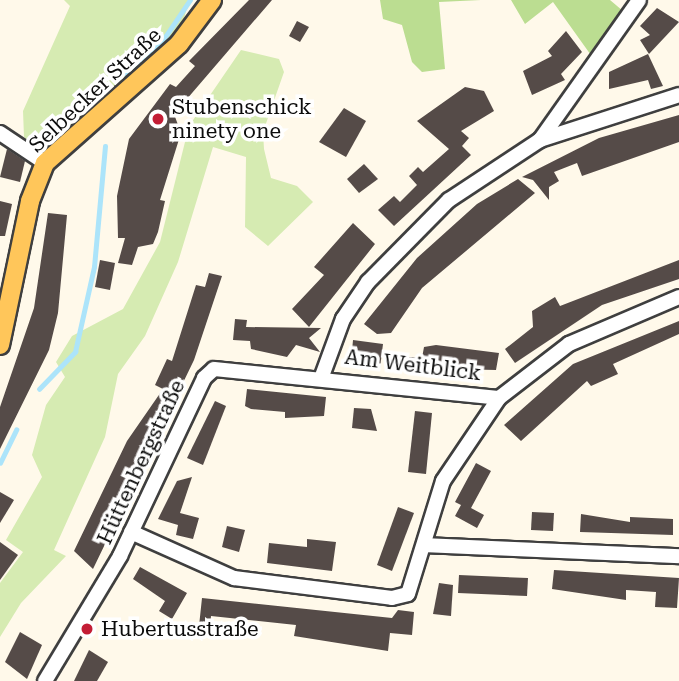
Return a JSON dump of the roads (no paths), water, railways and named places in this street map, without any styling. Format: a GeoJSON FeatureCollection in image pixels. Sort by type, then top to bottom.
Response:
{"type":"FeatureCollection","features":[{"type":"Feature","properties":{"kind":"main road","name":"Selbecker Straße"},"geometry":{"type":"LineString","coordinates":[[0,345],[30,201],[45,163],[170,52],[212,0]]}},
{"type":"Feature","properties":{"kind":"street"},"geometry":{"type":"LineString","coordinates":[[540,139],[639,0]]}},
{"type":"Feature","properties":{"kind":"street"},"geometry":{"type":"LineString","coordinates":[[321,376],[343,319],[389,256],[449,200],[540,139],[679,95]]}},
{"type":"Feature","properties":{"kind":"street"},"geometry":{"type":"LineString","coordinates":[[0,133],[45,163]]}},
{"type":"Feature","properties":{"kind":"street","name":"Am Weitblick"},"geometry":{"type":"LineString","coordinates":[[131,532],[218,574],[392,598],[408,594],[443,481],[499,398],[569,344],[679,297]]}},
{"type":"Feature","properties":{"kind":"street","name":"Hüttenbergstraße"},"geometry":{"type":"LineString","coordinates":[[45,681],[131,532],[208,373],[228,367],[321,376]]}},
{"type":"Feature","properties":{"kind":"street","name":"Am Weitblick"},"geometry":{"type":"LineString","coordinates":[[321,376],[499,398]]}},
{"type":"Feature","properties":{"kind":"street"},"geometry":{"type":"LineString","coordinates":[[424,545],[679,556]]}},
{"type":"Feature","properties":{"kind":"waterway"},"geometry":{"type":"LineString","coordinates":[[126,75],[163,40],[190,0]]}},
{"type":"Feature","properties":{"kind":"waterway"},"geometry":{"type":"LineString","coordinates":[[39,389],[75,352],[94,267],[105,146]]}},
{"type":"Feature","properties":{"kind":"waterway"},"geometry":{"type":"LineString","coordinates":[[0,463],[16,430]]}},
{"type":"Feature","properties":{"kind":"place","name":"Stubenschick ninety one"},"geometry":{"type":"Point","coordinates":[158,119]}},
{"type":"Feature","properties":{"kind":"place","name":"Hubertusstraße"},"geometry":{"type":"Point","coordinates":[87,629]}}]}
